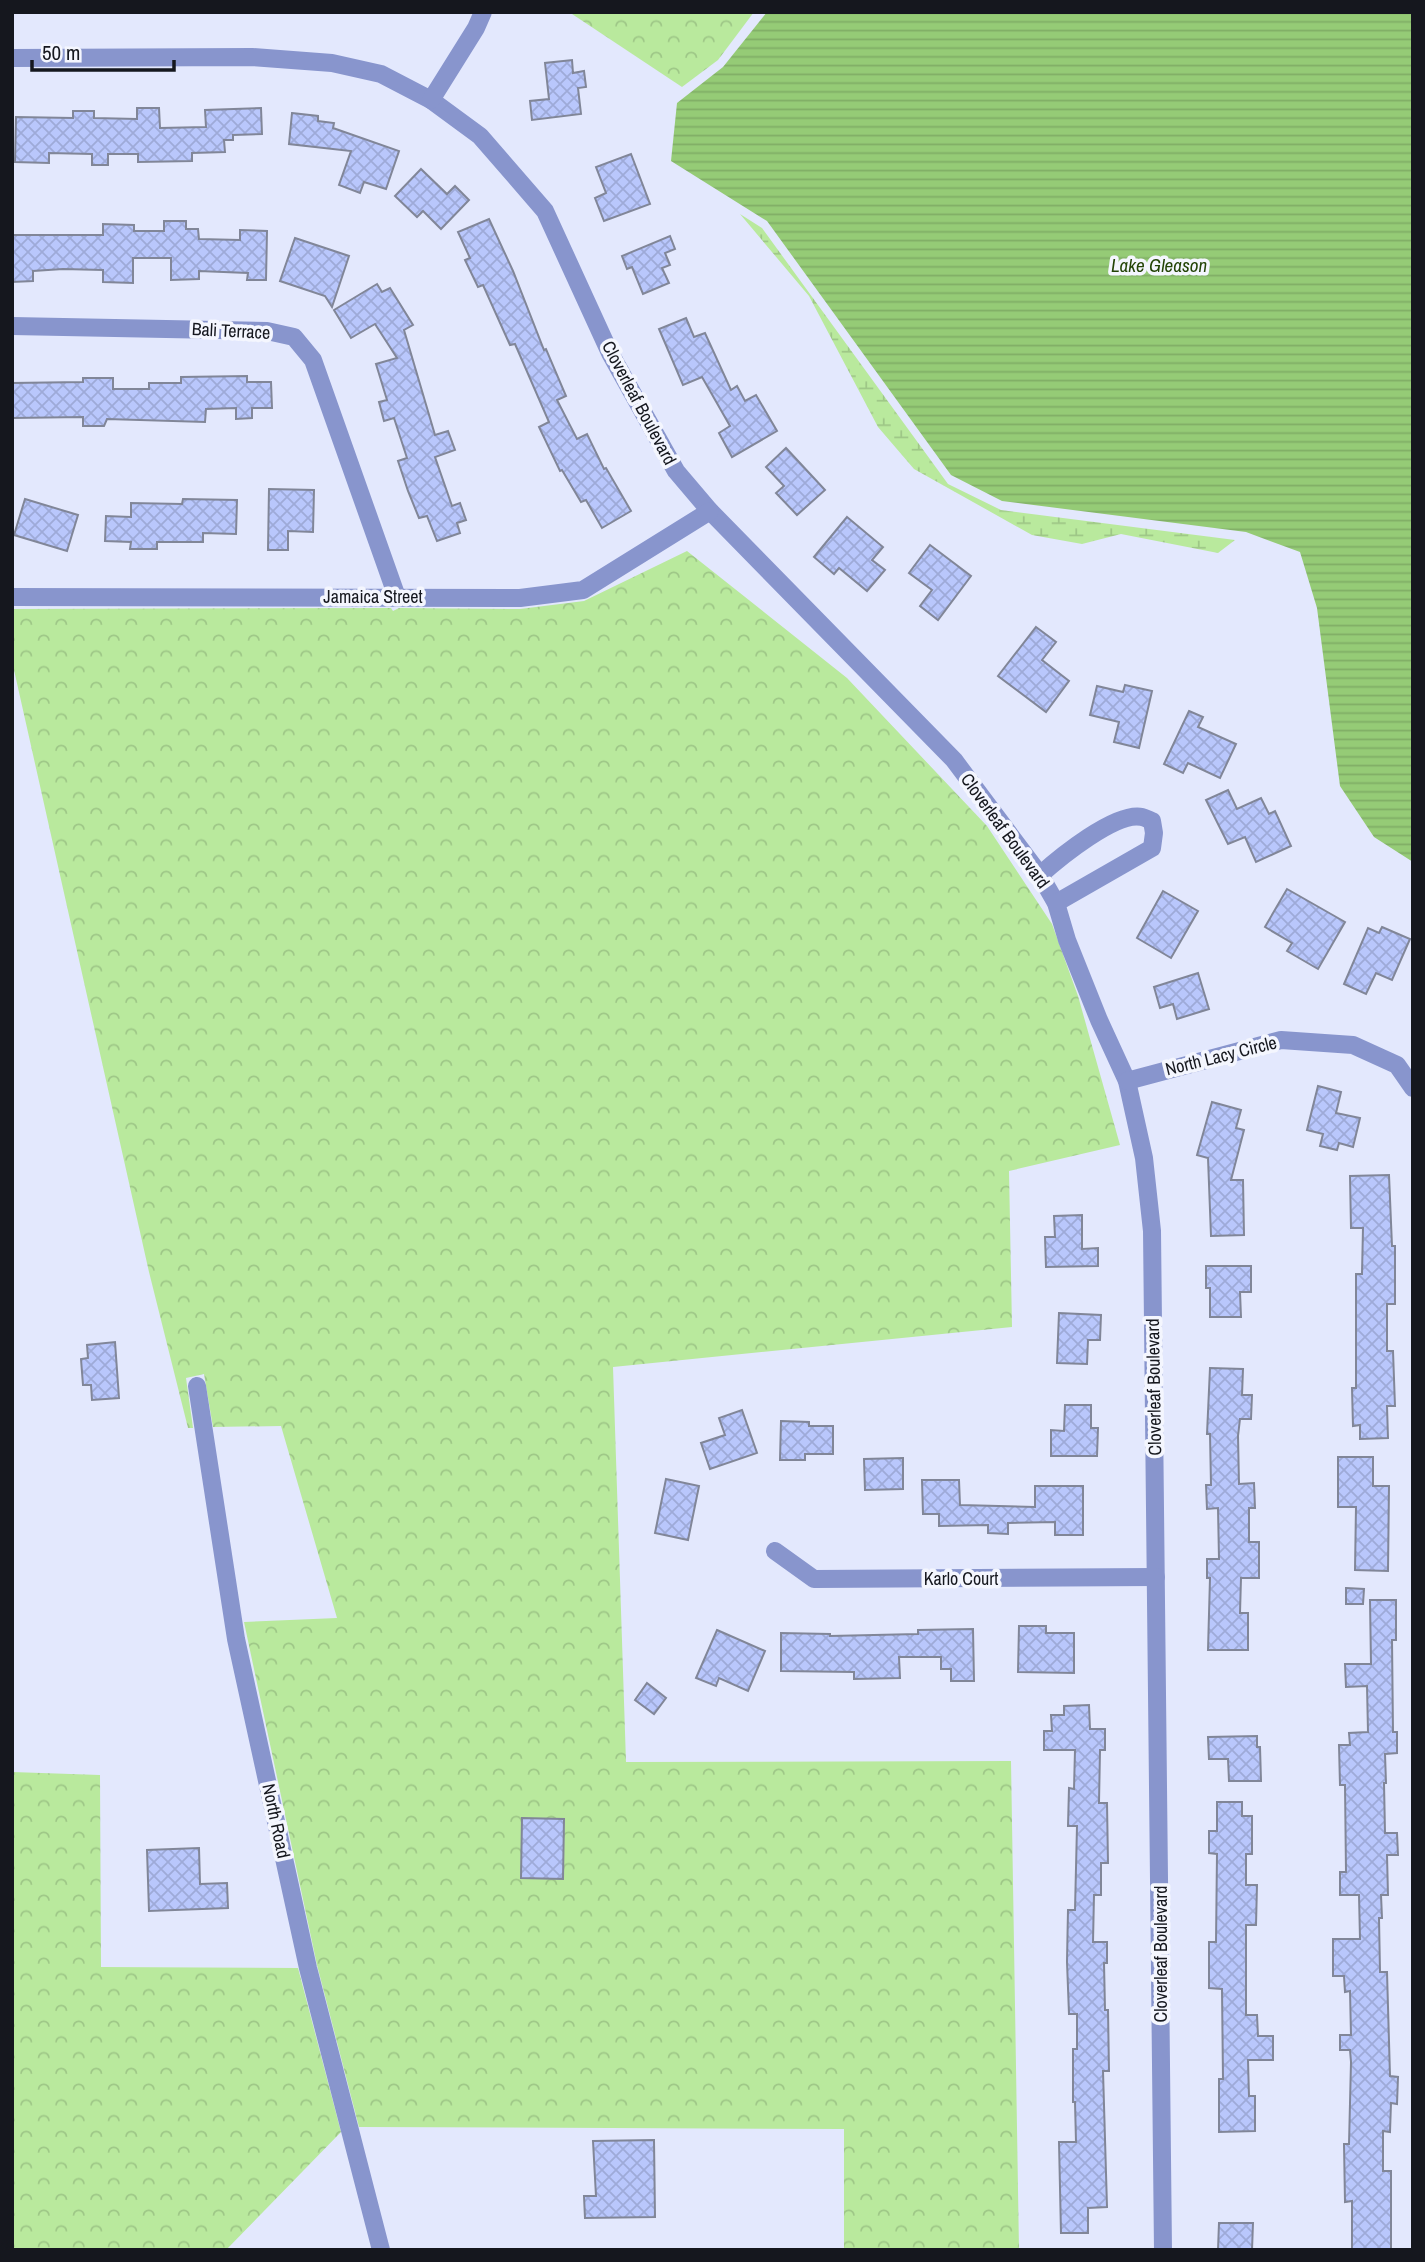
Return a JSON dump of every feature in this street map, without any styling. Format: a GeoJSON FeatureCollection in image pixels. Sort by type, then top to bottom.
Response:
{"type":"FeatureCollection","features":[{"type":"Feature","properties":{"kind":"street"},"geometry":{"type":"LineString","coordinates":[[431,100],[476,28],[483,12]]}},
{"type":"Feature","properties":{"kind":"street","name":"Cloverleaf Boulevard"},"geometry":{"type":"LineString","coordinates":[[12,58],[252,57],[332,63],[381,74],[431,100],[480,136],[545,211],[610,353],[676,471],[710,511],[954,760],[1040,875],[1056,903],[1067,940],[1127,1081],[1144,1158],[1152,1231],[1163,2250]]}},
{"type":"Feature","properties":{"kind":"street","name":"Bali Terrace"},"geometry":{"type":"LineString","coordinates":[[12,326],[267,331],[295,337],[313,360],[397,597]]}},
{"type":"Feature","properties":{"kind":"street","name":"Jamaica Street"},"geometry":{"type":"LineString","coordinates":[[12,597],[520,598],[583,590],[710,511]]}},
{"type":"Feature","properties":{"kind":"street"},"geometry":{"type":"LineString","coordinates":[[1040,875],[1062,855],[1112,823],[1141,816],[1152,821],[1152,848],[1056,903]]}},
{"type":"Feature","properties":{"kind":"street","name":"North Lacy Circle"},"geometry":{"type":"LineString","coordinates":[[1127,1081],[1281,1040],[1353,1045],[1397,1065],[1413,1088]]}},
{"type":"Feature","properties":{"kind":"street","name":"North Road"},"geometry":{"type":"LineString","coordinates":[[197,1386],[239,1652],[308,1968],[381,2250]]}},
{"type":"Feature","properties":{"kind":"street","name":"Karlo Court"},"geometry":{"type":"LineString","coordinates":[[775,1551],[814,1579],[1156,1577]]}},
{"type":"Feature","properties":{"kind":"green space"},"geometry":{"type":"Polygon","coordinates":[[[569,12],[754,12],[718,60],[682,87],[569,12]]]}},
{"type":"Feature","properties":{"kind":"green space"},"geometry":{"type":"Polygon","coordinates":[[[740,214],[762,228],[948,484],[1001,510],[1235,540],[1218,553],[1121,534],[1082,544],[1032,535],[914,469],[878,427],[809,296],[740,214]]]}},
{"type":"Feature","properties":{"kind":"green space"},"geometry":{"type":"Polygon","coordinates":[[[687,551],[847,678],[987,826],[1052,924],[1078,996],[1120,1145],[1009,1171],[1012,1327],[613,1367],[626,1762],[1011,1761],[1019,2250],[844,2250],[844,2129],[359,2127],[317,1965],[244,1622],[337,1618],[281,1426],[213,1427],[204,1374],[186,1378],[193,1428],[188,1428],[149,1272],[12,661],[12,609],[520,609],[584,601],[687,551]]]}},
{"type":"Feature","properties":{"kind":"green space"},"geometry":{"type":"Polygon","coordinates":[[[12,1772],[100,1775],[101,1967],[298,1968],[341,2132],[226,2250],[12,2250],[12,1772]]]}},
{"type":"Feature","properties":{"kind":"water","name":"Lake Gleason"},"geometry":{"type":"Polygon","coordinates":[[[767,12],[1413,12],[1413,862],[1374,837],[1340,786],[1317,608],[1300,552],[1246,532],[1002,501],[951,475],[767,221],[671,161],[677,103],[723,67],[767,12]]]}},
{"type":"Feature","properties":{"kind":"building"},"geometry":{"type":"Polygon","coordinates":[[[572,60],[573,73],[584,71],[586,87],[578,88],[581,114],[532,120],[530,101],[549,99],[545,63],[572,60]]]}},
{"type":"Feature","properties":{"kind":"building"},"geometry":{"type":"Polygon","coordinates":[[[137,108],[159,108],[160,128],[206,127],[205,110],[261,108],[262,134],[233,135],[233,140],[224,140],[225,152],[192,153],[192,161],[138,162],[138,154],[108,154],[108,165],[92,165],[92,154],[49,153],[49,163],[15,162],[16,117],[73,118],[73,111],[94,111],[94,118],[137,119],[137,108]]]}},
{"type":"Feature","properties":{"kind":"building"},"geometry":{"type":"Polygon","coordinates":[[[292,113],[318,116],[318,121],[334,123],[333,128],[399,151],[386,189],[364,182],[360,193],[339,185],[351,151],[289,144],[292,113]]]}},
{"type":"Feature","properties":{"kind":"building"},"geometry":{"type":"Polygon","coordinates":[[[631,154],[650,204],[604,221],[595,198],[606,193],[596,167],[631,154]]]}},
{"type":"Feature","properties":{"kind":"building"},"geometry":{"type":"Polygon","coordinates":[[[421,169],[447,194],[455,186],[469,200],[441,229],[423,211],[417,217],[395,196],[421,169]]]}},
{"type":"Feature","properties":{"kind":"building"},"geometry":{"type":"Polygon","coordinates":[[[489,219],[566,396],[557,400],[577,439],[587,434],[604,469],[606,468],[631,511],[602,528],[586,500],[581,502],[562,470],[560,471],[539,427],[549,422],[515,344],[510,345],[483,285],[478,287],[465,260],[470,258],[458,232],[489,219]]]}},
{"type":"Feature","properties":{"kind":"building"},"geometry":{"type":"Polygon","coordinates":[[[164,221],[186,221],[186,229],[198,229],[199,239],[240,240],[240,230],[267,231],[266,280],[247,280],[248,273],[199,271],[199,279],[171,280],[171,258],[133,258],[133,283],[103,282],[103,270],[63,269],[33,271],[33,281],[12,282],[12,235],[103,235],[103,224],[134,225],[134,231],[164,231],[164,221]]]}},
{"type":"Feature","properties":{"kind":"building"},"geometry":{"type":"Polygon","coordinates":[[[670,236],[675,249],[665,253],[670,265],[662,268],[669,283],[643,294],[632,267],[627,269],[622,256],[670,236]]]}},
{"type":"Feature","properties":{"kind":"building"},"geometry":{"type":"Polygon","coordinates":[[[295,238],[349,256],[332,307],[325,296],[280,281],[295,238]]]}},
{"type":"Feature","properties":{"kind":"building"},"geometry":{"type":"Polygon","coordinates":[[[377,284],[382,292],[390,288],[413,325],[404,330],[435,435],[448,431],[455,450],[435,457],[452,506],[460,503],[466,520],[457,523],[460,533],[437,541],[427,516],[419,518],[398,461],[407,458],[394,418],[384,421],[379,402],[387,400],[376,364],[397,358],[375,324],[351,338],[334,310],[377,284]]]}},
{"type":"Feature","properties":{"kind":"building"},"geometry":{"type":"Polygon","coordinates":[[[686,318],[694,337],[705,333],[731,390],[737,386],[745,401],[756,395],[777,431],[732,457],[719,433],[730,426],[702,377],[683,385],[659,329],[686,318]]]}},
{"type":"Feature","properties":{"kind":"building"},"geometry":{"type":"Polygon","coordinates":[[[247,376],[247,382],[271,382],[272,408],[252,408],[252,418],[236,419],[236,408],[206,409],[205,422],[107,419],[104,426],[83,426],[83,417],[12,418],[12,383],[83,382],[83,378],[113,378],[113,389],[149,389],[149,383],[181,383],[181,377],[247,376]]]}},
{"type":"Feature","properties":{"kind":"building"},"geometry":{"type":"Polygon","coordinates":[[[786,448],[825,490],[797,515],[776,493],[784,486],[766,467],[786,448]]]}},
{"type":"Feature","properties":{"kind":"building"},"geometry":{"type":"Polygon","coordinates":[[[269,489],[314,490],[313,532],[288,531],[288,550],[268,550],[269,489]]]}},
{"type":"Feature","properties":{"kind":"building"},"geometry":{"type":"Polygon","coordinates":[[[25,499],[78,515],[67,551],[14,535],[25,499]]]}},
{"type":"Feature","properties":{"kind":"building"},"geometry":{"type":"Polygon","coordinates":[[[183,499],[237,500],[236,534],[203,533],[203,542],[157,542],[157,549],[130,549],[131,542],[105,541],[106,516],[131,517],[131,503],[182,504],[183,499]]]}},
{"type":"Feature","properties":{"kind":"building"},"geometry":{"type":"Polygon","coordinates":[[[847,517],[883,547],[872,560],[885,570],[867,591],[839,568],[834,574],[814,557],[847,517]]]}},
{"type":"Feature","properties":{"kind":"building"},"geometry":{"type":"Polygon","coordinates":[[[930,545],[971,576],[938,620],[920,606],[932,590],[909,573],[930,545]]]}},
{"type":"Feature","properties":{"kind":"building"},"geometry":{"type":"Polygon","coordinates":[[[1036,627],[1056,642],[1042,660],[1069,681],[1046,712],[998,676],[1036,627]]]}},
{"type":"Feature","properties":{"kind":"building"},"geometry":{"type":"Polygon","coordinates":[[[1125,685],[1152,691],[1139,748],[1114,742],[1119,722],[1090,715],[1097,686],[1123,692],[1125,685]]]}},
{"type":"Feature","properties":{"kind":"building"},"geometry":{"type":"Polygon","coordinates":[[[1189,711],[1203,717],[1198,727],[1236,744],[1220,778],[1188,763],[1183,773],[1164,764],[1189,711]]]}},
{"type":"Feature","properties":{"kind":"building"},"geometry":{"type":"Polygon","coordinates":[[[1228,790],[1237,809],[1261,798],[1269,814],[1275,811],[1291,846],[1256,862],[1245,837],[1228,844],[1206,800],[1228,790]]]}},
{"type":"Feature","properties":{"kind":"building"},"geometry":{"type":"Polygon","coordinates":[[[1287,889],[1345,922],[1318,969],[1287,951],[1292,943],[1265,927],[1287,889]]]}},
{"type":"Feature","properties":{"kind":"building"},"geometry":{"type":"Polygon","coordinates":[[[1163,891],[1198,911],[1171,958],[1137,938],[1163,891]]]}},
{"type":"Feature","properties":{"kind":"building"},"geometry":{"type":"Polygon","coordinates":[[[1382,927],[1410,939],[1392,980],[1376,973],[1366,994],[1344,984],[1368,928],[1379,933],[1382,927]]]}},
{"type":"Feature","properties":{"kind":"building"},"geometry":{"type":"Polygon","coordinates":[[[1198,973],[1209,1009],[1177,1019],[1173,1004],[1160,1008],[1154,987],[1198,973]]]}},
{"type":"Feature","properties":{"kind":"building"},"geometry":{"type":"Polygon","coordinates":[[[1318,1086],[1341,1092],[1336,1113],[1360,1118],[1353,1147],[1339,1143],[1337,1150],[1320,1146],[1323,1134],[1307,1130],[1318,1086]]]}},
{"type":"Feature","properties":{"kind":"building"},"geometry":{"type":"Polygon","coordinates":[[[1212,1102],[1241,1110],[1236,1128],[1244,1130],[1231,1180],[1243,1180],[1244,1235],[1211,1236],[1208,1158],[1197,1155],[1212,1102]]]}},
{"type":"Feature","properties":{"kind":"building"},"geometry":{"type":"Polygon","coordinates":[[[1389,1175],[1392,1246],[1395,1246],[1395,1304],[1387,1304],[1387,1351],[1393,1351],[1395,1406],[1387,1406],[1388,1438],[1360,1439],[1360,1425],[1353,1426],[1352,1388],[1356,1388],[1356,1274],[1362,1274],[1363,1228],[1351,1228],[1350,1176],[1389,1175]]]}},
{"type":"Feature","properties":{"kind":"building"},"geometry":{"type":"Polygon","coordinates":[[[1082,1215],[1082,1249],[1098,1248],[1098,1266],[1046,1267],[1045,1237],[1055,1237],[1054,1216],[1082,1215]]]}},
{"type":"Feature","properties":{"kind":"building"},"geometry":{"type":"Polygon","coordinates":[[[1206,1266],[1251,1266],[1251,1292],[1240,1292],[1241,1317],[1210,1317],[1210,1288],[1206,1288],[1206,1266]]]}},
{"type":"Feature","properties":{"kind":"building"},"geometry":{"type":"Polygon","coordinates":[[[1059,1313],[1101,1315],[1100,1340],[1088,1340],[1087,1364],[1057,1363],[1059,1313]]]}},
{"type":"Feature","properties":{"kind":"building"},"geometry":{"type":"Polygon","coordinates":[[[115,1342],[119,1398],[92,1400],[91,1385],[83,1385],[81,1359],[88,1358],[87,1345],[115,1342]]]}},
{"type":"Feature","properties":{"kind":"building"},"geometry":{"type":"Polygon","coordinates":[[[1210,1368],[1243,1369],[1242,1395],[1252,1395],[1251,1419],[1240,1419],[1238,1436],[1239,1484],[1254,1483],[1255,1508],[1249,1508],[1249,1542],[1259,1542],[1259,1578],[1241,1578],[1240,1613],[1248,1613],[1248,1650],[1208,1650],[1210,1578],[1207,1578],[1207,1559],[1219,1559],[1218,1508],[1207,1509],[1206,1485],[1211,1485],[1210,1434],[1207,1434],[1210,1368]]]}},
{"type":"Feature","properties":{"kind":"building"},"geometry":{"type":"Polygon","coordinates":[[[1065,1405],[1091,1405],[1091,1428],[1098,1428],[1097,1456],[1051,1456],[1051,1430],[1064,1431],[1065,1405]]]}},
{"type":"Feature","properties":{"kind":"building"},"geometry":{"type":"Polygon","coordinates":[[[742,1410],[757,1453],[710,1469],[701,1443],[725,1435],[719,1418],[742,1410]]]}},
{"type":"Feature","properties":{"kind":"building"},"geometry":{"type":"Polygon","coordinates":[[[781,1421],[809,1422],[809,1426],[833,1426],[833,1454],[805,1454],[805,1460],[780,1460],[781,1421]]]}},
{"type":"Feature","properties":{"kind":"building"},"geometry":{"type":"Polygon","coordinates":[[[1338,1457],[1373,1457],[1373,1486],[1389,1486],[1388,1571],[1355,1570],[1356,1507],[1338,1507],[1338,1457]]]}},
{"type":"Feature","properties":{"kind":"building"},"geometry":{"type":"Polygon","coordinates":[[[903,1458],[903,1489],[865,1490],[864,1459],[903,1458]]]}},
{"type":"Feature","properties":{"kind":"building"},"geometry":{"type":"Polygon","coordinates":[[[666,1479],[699,1486],[688,1540],[655,1533],[666,1479]]]}},
{"type":"Feature","properties":{"kind":"building"},"geometry":{"type":"Polygon","coordinates":[[[922,1480],[959,1480],[960,1505],[1035,1507],[1035,1486],[1083,1486],[1083,1535],[1055,1535],[1055,1522],[1008,1523],[1008,1534],[988,1533],[988,1525],[939,1526],[939,1514],[923,1514],[922,1480]]]}},
{"type":"Feature","properties":{"kind":"building"},"geometry":{"type":"Polygon","coordinates":[[[1346,1588],[1364,1589],[1363,1604],[1346,1604],[1346,1588]]]}},
{"type":"Feature","properties":{"kind":"building"},"geometry":{"type":"Polygon","coordinates":[[[1370,1600],[1396,1600],[1396,1640],[1392,1640],[1393,1732],[1397,1732],[1397,1753],[1385,1754],[1384,1783],[1385,1833],[1397,1833],[1398,1855],[1387,1855],[1388,1895],[1381,1895],[1382,1918],[1379,1918],[1380,1972],[1387,1972],[1390,2076],[1398,2077],[1397,2104],[1391,2103],[1390,2132],[1383,2131],[1383,2171],[1391,2171],[1391,2250],[1352,2250],[1352,2201],[1345,2202],[1344,2144],[1349,2144],[1351,2062],[1350,2050],[1340,2050],[1340,2035],[1351,2035],[1350,1991],[1345,1992],[1344,1976],[1333,1976],[1333,1939],[1360,1939],[1359,1895],[1340,1895],[1340,1872],[1346,1872],[1345,1785],[1340,1785],[1339,1745],[1350,1745],[1349,1733],[1368,1732],[1367,1686],[1346,1687],[1345,1664],[1371,1664],[1370,1600]]]}},
{"type":"Feature","properties":{"kind":"building"},"geometry":{"type":"Polygon","coordinates":[[[1019,1626],[1046,1626],[1046,1633],[1074,1633],[1074,1673],[1018,1672],[1019,1626]]]}},
{"type":"Feature","properties":{"kind":"building"},"geometry":{"type":"Polygon","coordinates":[[[973,1629],[974,1681],[951,1681],[951,1669],[941,1669],[941,1657],[899,1657],[900,1678],[854,1679],[854,1672],[781,1671],[781,1633],[830,1636],[918,1634],[918,1630],[973,1629]]]}},
{"type":"Feature","properties":{"kind":"building"},"geometry":{"type":"Polygon","coordinates":[[[717,1630],[765,1651],[748,1691],[719,1678],[716,1686],[696,1678],[717,1630]]]}},
{"type":"Feature","properties":{"kind":"building"},"geometry":{"type":"Polygon","coordinates":[[[647,1683],[666,1698],[654,1714],[635,1700],[647,1683]]]}},
{"type":"Feature","properties":{"kind":"building"},"geometry":{"type":"Polygon","coordinates":[[[1089,1705],[1090,1729],[1105,1729],[1105,1750],[1100,1750],[1099,1803],[1107,1803],[1108,1863],[1101,1863],[1101,1895],[1094,1895],[1093,1942],[1107,1942],[1107,1963],[1104,1963],[1109,2071],[1103,2071],[1107,2207],[1088,2208],[1088,2233],[1061,2233],[1059,2142],[1076,2142],[1073,2049],[1077,2049],[1077,2014],[1069,2014],[1067,1962],[1068,1910],[1075,1910],[1077,1826],[1068,1826],[1069,1788],[1074,1789],[1075,1750],[1044,1750],[1044,1731],[1052,1731],[1051,1715],[1064,1715],[1064,1706],[1089,1705]]]}},
{"type":"Feature","properties":{"kind":"building"},"geometry":{"type":"Polygon","coordinates":[[[1257,1736],[1261,1781],[1229,1781],[1228,1759],[1209,1759],[1208,1737],[1257,1736]]]}},
{"type":"Feature","properties":{"kind":"building"},"geometry":{"type":"Polygon","coordinates":[[[1217,1802],[1242,1802],[1242,1816],[1252,1816],[1252,1854],[1246,1854],[1246,1885],[1257,1885],[1256,1925],[1246,1925],[1246,2015],[1257,2015],[1258,2036],[1273,2036],[1273,2060],[1248,2060],[1249,2096],[1255,2096],[1255,2131],[1219,2132],[1219,2079],[1223,2079],[1222,1989],[1209,1988],[1209,1942],[1216,1942],[1217,1854],[1209,1853],[1209,1831],[1217,1831],[1217,1802]]]}},
{"type":"Feature","properties":{"kind":"building"},"geometry":{"type":"Polygon","coordinates":[[[522,1818],[564,1819],[563,1879],[521,1878],[522,1818]]]}},
{"type":"Feature","properties":{"kind":"building"},"geometry":{"type":"Polygon","coordinates":[[[199,1848],[200,1884],[227,1883],[228,1908],[149,1911],[147,1850],[199,1848]]]}},
{"type":"Feature","properties":{"kind":"building"},"geometry":{"type":"Polygon","coordinates":[[[654,2140],[655,2217],[585,2218],[584,2196],[596,2196],[593,2141],[654,2140]]]}},
{"type":"Feature","properties":{"kind":"building"},"geometry":{"type":"Polygon","coordinates":[[[1219,2223],[1253,2223],[1252,2250],[1218,2250],[1219,2223]]]}}]}
